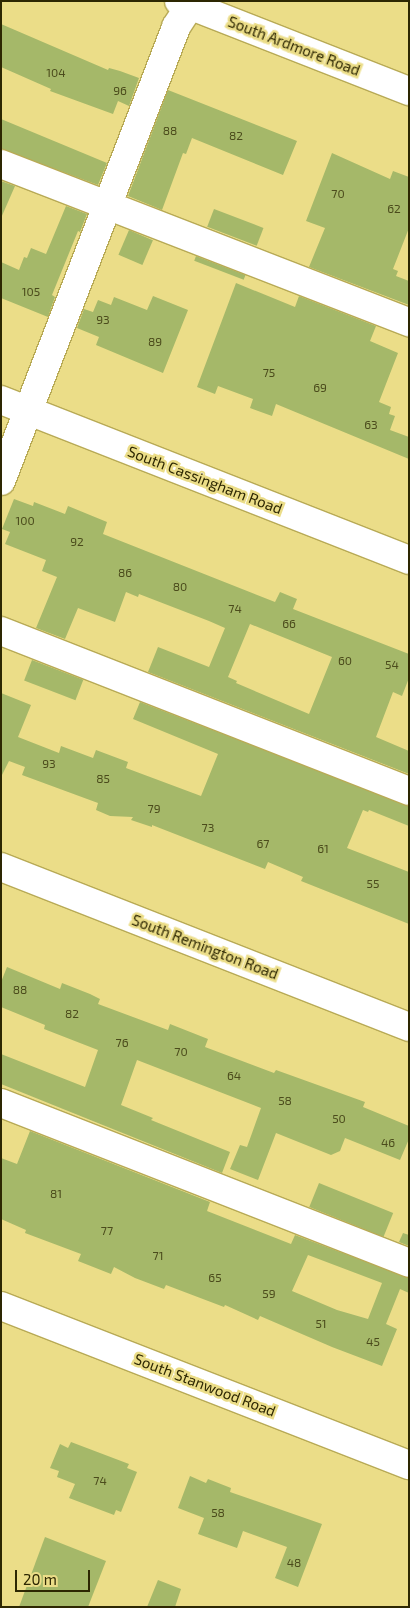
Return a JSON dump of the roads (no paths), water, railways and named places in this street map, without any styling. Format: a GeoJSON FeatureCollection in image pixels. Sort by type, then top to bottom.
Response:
{"type":"FeatureCollection","features":[{"type":"Feature","properties":{"kind":"street","name":"South Ardmore Road"},"geometry":{"type":"LineString","coordinates":[[188,3],[409,91]]}},
{"type":"Feature","properties":{"kind":"street"},"geometry":{"type":"LineString","coordinates":[[1,481],[176,27],[188,3]]}},
{"type":"Feature","properties":{"kind":"street"},"geometry":{"type":"LineString","coordinates":[[1,164],[409,322]]}},
{"type":"Feature","properties":{"kind":"street","name":"South Cassingham Road"},"geometry":{"type":"LineString","coordinates":[[1,400],[409,560]]}},
{"type":"Feature","properties":{"kind":"street"},"geometry":{"type":"LineString","coordinates":[[1,631],[409,791]]}},
{"type":"Feature","properties":{"kind":"street","name":"South Remington Road"},"geometry":{"type":"LineString","coordinates":[[1,867],[409,1027]]}},
{"type":"Feature","properties":{"kind":"street"},"geometry":{"type":"LineString","coordinates":[[1,1103],[409,1263]]}},
{"type":"Feature","properties":{"kind":"street","name":"South Stanwood Road"},"geometry":{"type":"LineString","coordinates":[[1,1306],[409,1465]]}}]}
